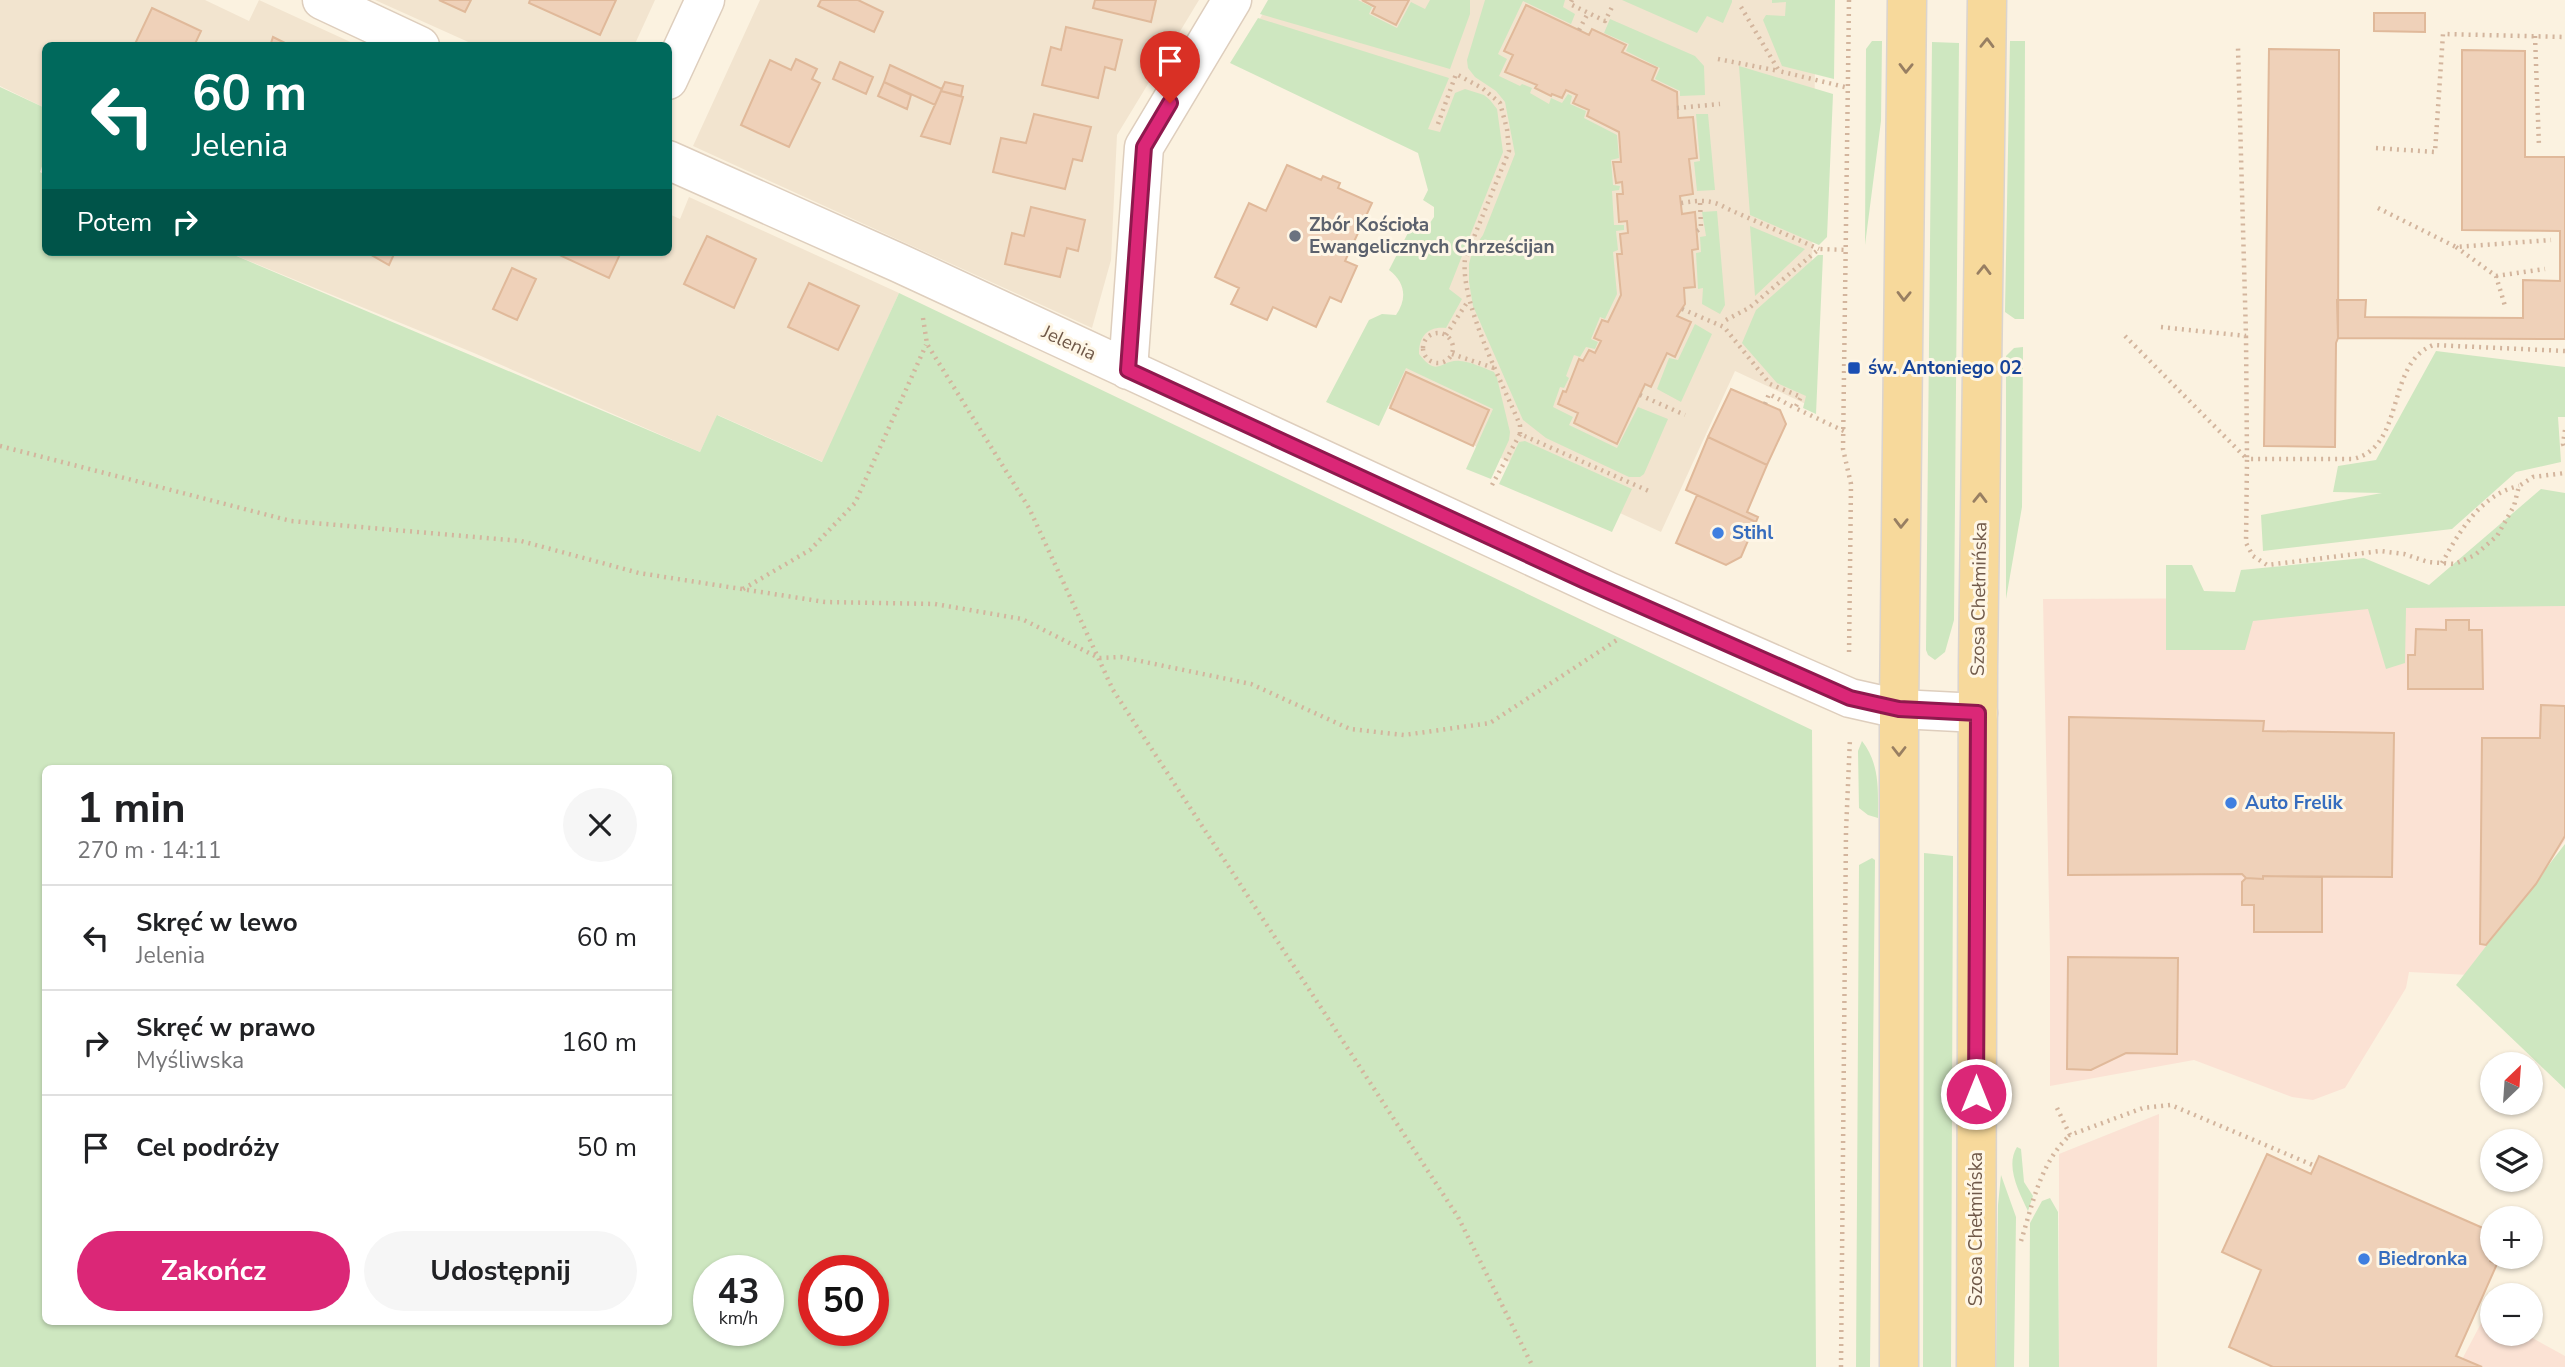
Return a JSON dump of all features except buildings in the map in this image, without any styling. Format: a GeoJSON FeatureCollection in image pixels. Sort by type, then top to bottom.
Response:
{"type":"FeatureCollection","features":[{"type":"Feature","properties":{"kind":"main road"},"geometry":{"type":"LineString","coordinates":[[1899,1367],[1899,709],[1907,0]]}},
{"type":"Feature","properties":{"kind":"main road","name":"Szosa Chełmińska"},"geometry":{"type":"LineString","coordinates":[[1976,1367],[1978,713],[1987,0]]}},
{"type":"Feature","properties":{"kind":"street"},"geometry":{"type":"LineString","coordinates":[[322,0],[411,42]]}},
{"type":"Feature","properties":{"kind":"street"},"geometry":{"type":"LineString","coordinates":[[672,71],[705,0]]}},
{"type":"Feature","properties":{"kind":"street"},"geometry":{"type":"LineString","coordinates":[[1128,370],[1144,147],[1232,0]]}},
{"type":"Feature","properties":{"kind":"street","name":"Jelenia"},"geometry":{"type":"LineString","coordinates":[[672,162],[1653,611],[1850,698],[1899,709],[1978,713]]}},
{"type":"Feature","properties":{"kind":"path"},"geometry":{"type":"LineString","coordinates":[[1572,0],[1570,4],[1605,21],[1612,7]]}},
{"type":"Feature","properties":{"kind":"path"},"geometry":{"type":"LineString","coordinates":[[1741,7],[1779,71]]}},
{"type":"Feature","properties":{"kind":"path"},"geometry":{"type":"LineString","coordinates":[[1579,30],[1588,13]]}},
{"type":"Feature","properties":{"kind":"path"},"geometry":{"type":"LineString","coordinates":[[2376,148],[2435,152],[2443,34],[2565,37]]}},
{"type":"Feature","properties":{"kind":"path"},"geometry":{"type":"LineString","coordinates":[[2535,36],[2539,148]]}},
{"type":"Feature","properties":{"kind":"path"},"geometry":{"type":"LineString","coordinates":[[2238,48],[2246,336],[2248,550],[2267,565],[2380,551],[2455,564],[2475,555],[2497,536],[2514,506],[2519,486]]}},
{"type":"Feature","properties":{"kind":"path"},"geometry":{"type":"LineString","coordinates":[[1717,59],[1849,88]]}},
{"type":"Feature","properties":{"kind":"path"},"geometry":{"type":"LineString","coordinates":[[1438,124],[1456,74],[1482,88],[1500,103],[1507,128],[1509,151],[1465,259],[1464,279],[1468,301],[1520,425],[1520,434],[1492,485]]}},
{"type":"Feature","properties":{"kind":"path"},"geometry":{"type":"LineString","coordinates":[[1678,108],[1720,104]]}},
{"type":"Feature","properties":{"kind":"path"},"geometry":{"type":"LineString","coordinates":[[1697,231],[1701,228],[1700,201]]}},
{"type":"Feature","properties":{"kind":"path"},"geometry":{"type":"LineString","coordinates":[[1681,203],[1716,201],[1728,209],[1819,248],[1846,250]]}},
{"type":"Feature","properties":{"kind":"path"},"geometry":{"type":"LineString","coordinates":[[2378,208],[2455,247],[2496,276],[2505,306]]}},
{"type":"Feature","properties":{"kind":"path"},"geometry":{"type":"LineString","coordinates":[[2455,247],[2551,240]]}},
{"type":"Feature","properties":{"kind":"path"},"geometry":{"type":"LineString","coordinates":[[1726,320],[1756,302],[1819,248]]}},
{"type":"Feature","properties":{"kind":"path"},"geometry":{"type":"LineString","coordinates":[[2496,276],[2545,270]]}},
{"type":"Feature","properties":{"kind":"path"},"geometry":{"type":"LineString","coordinates":[[1446,335],[1468,301]]}},
{"type":"Feature","properties":{"kind":"path"},"geometry":{"type":"LineString","coordinates":[[921,308],[927,344],[1029,508],[1113,690],[1458,1217],[1533,1367]]}},
{"type":"Feature","properties":{"kind":"path"},"geometry":{"type":"LineString","coordinates":[[1682,309],[1724,327],[1770,384],[1801,397],[1794,408]]}},
{"type":"Feature","properties":{"kind":"path"},"geometry":{"type":"LineString","coordinates":[[2161,327],[2246,336]]}},
{"type":"Feature","properties":{"kind":"path"},"geometry":{"type":"LineString","coordinates":[[1436,332],[1446,335],[1452,343],[1452,354],[1446,361],[1436,364],[1424,355],[1422,345],[1427,337],[1436,332]]}},
{"type":"Feature","properties":{"kind":"path"},"geometry":{"type":"LineString","coordinates":[[2125,336],[2247,459],[2353,459],[2367,455],[2379,445],[2409,366],[2419,353],[2433,345],[2565,351]]}},
{"type":"Feature","properties":{"kind":"path"},"geometry":{"type":"LineString","coordinates":[[743,589],[810,550],[855,503],[927,344]]}},
{"type":"Feature","properties":{"kind":"path"},"geometry":{"type":"LineString","coordinates":[[1452,354],[1497,369]]}},
{"type":"Feature","properties":{"kind":"path"},"geometry":{"type":"LineString","coordinates":[[1765,404],[1769,394],[1844,432]]}},
{"type":"Feature","properties":{"kind":"path"},"geometry":{"type":"LineString","coordinates":[[1640,395],[1685,415]]}},
{"type":"Feature","properties":{"kind":"path"},"geometry":{"type":"LineString","coordinates":[[2565,430],[2565,449]]}},
{"type":"Feature","properties":{"kind":"path"},"geometry":{"type":"LineString","coordinates":[[1520,434],[1651,492]]}},
{"type":"Feature","properties":{"kind":"path"},"geometry":{"type":"LineString","coordinates":[[0,446],[291,521],[522,541],[639,573],[825,602],[935,604],[1022,619],[1099,658],[1121,657],[1251,684],[1350,729],[1404,735],[1490,723],[1639,626],[1653,611]]}},
{"type":"Feature","properties":{"kind":"path"},"geometry":{"type":"LineString","coordinates":[[2442,563],[2461,530],[2496,494],[2519,486],[2533,477],[2565,473]]}},
{"type":"Feature","properties":{"kind":"path"},"geometry":{"type":"LineString","coordinates":[[2021,1241],[2045,1167],[2056,1148],[2070,1135],[2143,1108],[2171,1105],[2315,1166]]}},
{"type":"Feature","properties":{"kind":"path"},"geometry":{"type":"LineString","coordinates":[[2057,1108],[2070,1135]]}},
{"type":"Feature","properties":{"kind":"shaded area"},"geometry":{"type":"Polygon","coordinates":[[[0,0],[205,0],[249,21],[259,0],[350,42],[42,42],[42,107],[0,86],[0,0]]]}},
{"type":"Feature","properties":{"kind":"shaded area"},"geometry":{"type":"Polygon","coordinates":[[[375,0],[655,0],[636,42],[468,42],[375,0]]]}},
{"type":"Feature","properties":{"kind":"shaded area"},"geometry":{"type":"Polygon","coordinates":[[[760,0],[1199,0],[1117,135],[1111,260],[1092,328],[693,146],[760,0]]]}},
{"type":"Feature","properties":{"kind":"shaded area"},"geometry":{"type":"Polygon","coordinates":[[[1271,0],[1816,0],[1810,406],[1735,371],[1661,532],[1369,397],[1479,155],[1243,47],[1271,0]]]}},
{"type":"Feature","properties":{"kind":"shaded area"},"geometry":{"type":"Polygon","coordinates":[[[689,197],[899,293],[823,462],[718,415],[700,452],[474,353],[237,256],[672,256],[672,215],[680,219],[689,197]]]}},
{"type":"Feature","properties":{"kind":"shaded area","name":"Auto Frelik"},"geometry":{"type":"Polygon","coordinates":[[[2565,597],[2565,840],[2536,884],[2509,977],[2409,972],[2406,988],[2345,1088],[2313,1100],[2292,1097],[2194,1060],[2050,1086],[2043,599],[2565,597]]]}},
{"type":"Feature","properties":{"kind":"shaded area"},"geometry":{"type":"Polygon","coordinates":[[[2159,1114],[2157,1367],[2059,1367],[2059,1154],[2159,1114]]]}},
{"type":"Feature","properties":{"kind":"shaded area"},"geometry":{"type":"Polygon","coordinates":[[[2480,1325],[2480,1346],[2543,1344],[2565,1356],[2565,1367],[2458,1367],[2480,1325]]]}},
{"type":"Feature","properties":{"kind":"green space"},"geometry":{"type":"Polygon","coordinates":[[[1268,0],[1358,0],[1372,7],[1369,14],[1397,28],[1411,2],[1425,9],[1430,0],[1470,0],[1470,14],[1450,69],[1260,14],[1268,0]]]}},
{"type":"Feature","properties":{"kind":"green space"},"geometry":{"type":"Polygon","coordinates":[[[1485,0],[1565,0],[1563,7],[1575,14],[1571,24],[1523,1],[1498,54],[1507,59],[1499,76],[1520,86],[1522,84],[1532,88],[1530,93],[1549,104],[1551,98],[1562,103],[1568,94],[1572,96],[1570,104],[1586,111],[1584,118],[1617,135],[1619,158],[1611,160],[1613,185],[1620,186],[1619,190],[1612,191],[1614,225],[1624,225],[1624,230],[1616,231],[1618,250],[1613,252],[1617,294],[1605,319],[1600,317],[1591,339],[1598,342],[1595,349],[1586,347],[1580,357],[1574,355],[1566,376],[1569,378],[1564,388],[1560,387],[1553,407],[1573,417],[1569,425],[1617,448],[1638,407],[1668,419],[1644,474],[1640,477],[1629,477],[1546,438],[1523,420],[1473,306],[1469,264],[1473,249],[1483,235],[1515,154],[1505,102],[1468,68],[1467,60],[1485,0]]]}},
{"type":"Feature","properties":{"kind":"green space"},"geometry":{"type":"Polygon","coordinates":[[[1622,0],[1732,2],[1723,23],[1707,16],[1697,33],[1622,0]]]}},
{"type":"Feature","properties":{"kind":"green space"},"geometry":{"type":"Polygon","coordinates":[[[1772,0],[1835,0],[1834,79],[1782,66],[1763,20],[1766,15],[1785,16],[1786,2],[1772,3],[1772,0]]]}},
{"type":"Feature","properties":{"kind":"green space"},"geometry":{"type":"Polygon","coordinates":[[[1258,18],[1449,78],[1428,129],[1440,132],[1455,93],[1465,89],[1484,95],[1497,109],[1503,152],[1449,289],[1462,299],[1446,328],[1434,329],[1425,334],[1419,354],[1435,367],[1460,361],[1494,372],[1510,432],[1491,479],[1466,469],[1493,409],[1406,368],[1379,426],[1326,402],[1369,320],[1382,314],[1396,315],[1400,309],[1402,286],[1389,270],[1412,225],[1423,233],[1434,217],[1434,207],[1423,200],[1428,190],[1418,153],[1230,63],[1258,18]]]}},
{"type":"Feature","properties":{"kind":"green space"},"geometry":{"type":"Polygon","coordinates":[[[1610,19],[1695,56],[1704,66],[1705,95],[1680,96],[1680,91],[1655,79],[1660,68],[1626,51],[1629,44],[1604,33],[1610,19]]]}},
{"type":"Feature","properties":{"kind":"green space"},"geometry":{"type":"Polygon","coordinates":[[[1872,41],[1882,41],[1881,121],[1865,245],[1866,49],[1872,41]]]}},
{"type":"Feature","properties":{"kind":"green space"},"geometry":{"type":"Polygon","coordinates":[[[2010,41],[2025,41],[2024,319],[2015,319],[2005,312],[2010,41]]]}},
{"type":"Feature","properties":{"kind":"green space"},"geometry":{"type":"Polygon","coordinates":[[[1932,42],[1959,43],[1954,620],[1945,652],[1935,660],[1926,650],[1932,42]]]}},
{"type":"Feature","properties":{"kind":"green space"},"geometry":{"type":"Polygon","coordinates":[[[1739,66],[1833,94],[1827,237],[1819,245],[1750,215],[1739,66]]]}},
{"type":"Feature","properties":{"kind":"green space"},"geometry":{"type":"Polygon","coordinates":[[[0,87],[42,107],[42,256],[236,256],[700,452],[717,415],[822,462],[899,293],[1812,730],[1816,1367],[0,1367],[0,87]]]}},
{"type":"Feature","properties":{"kind":"green space"},"geometry":{"type":"Polygon","coordinates":[[[1696,114],[1708,114],[1715,190],[1697,191],[1694,162],[1700,161],[1696,114]]]}},
{"type":"Feature","properties":{"kind":"green space"},"geometry":{"type":"Polygon","coordinates":[[[1717,211],[1725,305],[1720,314],[1702,304],[1703,288],[1698,289],[1696,253],[1701,252],[1700,237],[1706,236],[1702,212],[1717,211]]]}},
{"type":"Feature","properties":{"kind":"green space"},"geometry":{"type":"Polygon","coordinates":[[[1750,226],[1805,249],[1755,296],[1750,226]]]}},
{"type":"Feature","properties":{"kind":"green space"},"geometry":{"type":"Polygon","coordinates":[[[1818,255],[1823,255],[1816,414],[1803,408],[1806,396],[1777,383],[1742,343],[1756,310],[1818,255]]]}},
{"type":"Feature","properties":{"kind":"green space"},"geometry":{"type":"Polygon","coordinates":[[[1695,324],[1712,334],[1681,402],[1657,389],[1669,358],[1678,360],[1695,324]]]}},
{"type":"Feature","properties":{"kind":"green space"},"geometry":{"type":"Polygon","coordinates":[[[2023,347],[2022,507],[2006,599],[2006,356],[2014,348],[2023,347]]]}},
{"type":"Feature","properties":{"kind":"green space"},"geometry":{"type":"Polygon","coordinates":[[[2436,351],[2565,367],[2565,417],[2558,417],[2561,462],[2516,472],[2452,529],[2263,551],[2261,515],[2382,493],[2333,492],[2338,466],[2376,460],[2436,351]]]}},
{"type":"Feature","properties":{"kind":"green space"},"geometry":{"type":"Polygon","coordinates":[[[1525,441],[1632,489],[1612,532],[1499,484],[1519,442],[1525,441]]]}},
{"type":"Feature","properties":{"kind":"green space"},"geometry":{"type":"Polygon","coordinates":[[[2541,489],[2565,493],[2565,606],[2406,608],[2405,663],[2386,669],[2368,609],[2253,621],[2245,650],[2166,650],[2166,565],[2192,565],[2204,591],[2235,592],[2241,570],[2364,558],[2429,585],[2541,489]]]}},
{"type":"Feature","properties":{"kind":"green space"},"geometry":{"type":"Polygon","coordinates":[[[1862,741],[1875,768],[1878,818],[1859,808],[1858,751],[1862,741]]]}},
{"type":"Feature","properties":{"kind":"green space"},"geometry":{"type":"Polygon","coordinates":[[[2565,844],[2565,1089],[2543,1068],[2543,1052],[2526,1052],[2456,985],[2565,844]]]}},
{"type":"Feature","properties":{"kind":"green space"},"geometry":{"type":"Polygon","coordinates":[[[1924,853],[1953,856],[1951,1367],[1923,1367],[1924,853]]]}},
{"type":"Feature","properties":{"kind":"green space"},"geometry":{"type":"Polygon","coordinates":[[[1872,858],[1875,860],[1870,1367],[1856,1367],[1859,865],[1872,858]]]}},
{"type":"Feature","properties":{"kind":"green space"},"geometry":{"type":"Polygon","coordinates":[[[2017,1147],[2021,1149],[2024,1182],[2033,1196],[2028,1211],[2013,1171],[2012,1162],[2017,1147]]]}},
{"type":"Feature","properties":{"kind":"green space"},"geometry":{"type":"Polygon","coordinates":[[[2001,1175],[2016,1217],[2014,1367],[1996,1367],[1998,1205],[2001,1175]]]}},
{"type":"Feature","properties":{"kind":"green space"},"geometry":{"type":"Polygon","coordinates":[[[2050,1198],[2058,1212],[2059,1367],[2029,1367],[2030,1223],[2042,1201],[2050,1198]]]}},
{"type":"Feature","properties":{"kind":"place","name":"Zbór Kościoła Ewangelicznych Chrześcijan"},"geometry":{"type":"Point","coordinates":[1295,236]}},
{"type":"Feature","properties":{"kind":"place","name":"św. Antoniego 02"},"geometry":{"type":"Point","coordinates":[1854,368]}},
{"type":"Feature","properties":{"kind":"place","name":"Stihl"},"geometry":{"type":"Point","coordinates":[1718,533]}},
{"type":"Feature","properties":{"kind":"place","name":"Auto Frelik"},"geometry":{"type":"Point","coordinates":[2231,803]}},
{"type":"Feature","properties":{"kind":"place","name":"Biedronka"},"geometry":{"type":"Point","coordinates":[2364,1259]}},
{"type":"Feature","properties":{"kind":"route"},"geometry":{"type":"LineString","coordinates":[[1170,103],[1144,147],[1128,370],[1583,580],[1850,698],[1899,709],[1978,713],[1976,1094]]}}]}
